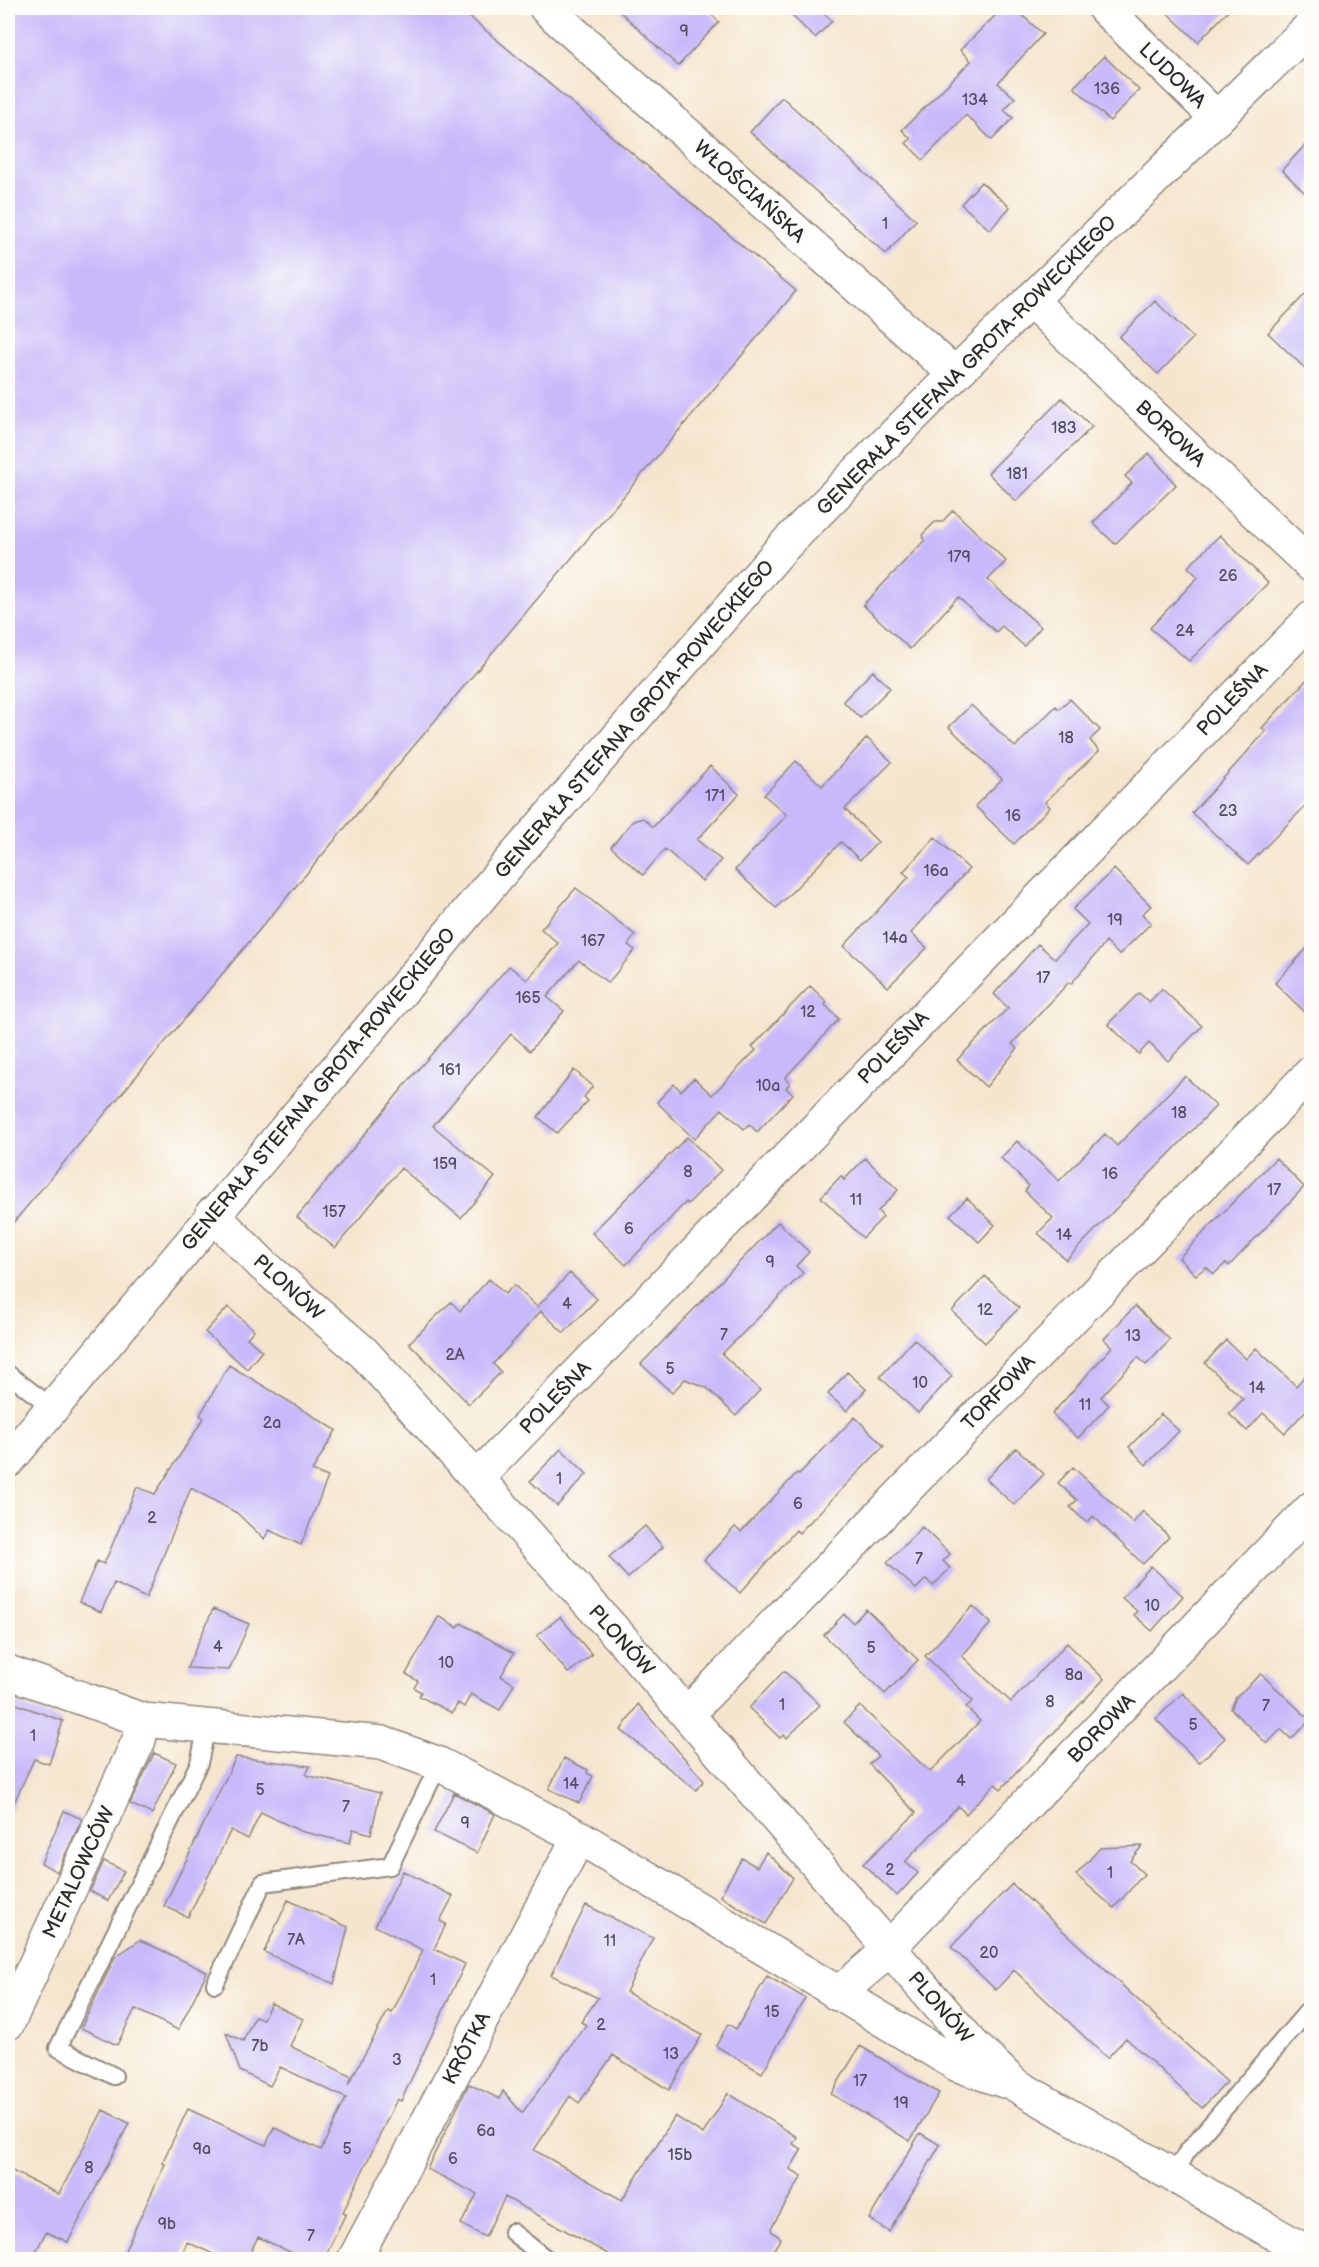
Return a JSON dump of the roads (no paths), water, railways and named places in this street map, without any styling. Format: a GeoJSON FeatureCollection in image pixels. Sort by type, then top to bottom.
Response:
{"type":"FeatureCollection","features":[{"type":"Feature","properties":{"kind":"street","name":"WŁOŚCIAŃSKA"},"geometry":{"type":"LineString","coordinates":[[546,8],[955,374]]}},
{"type":"Feature","properties":{"kind":"street","name":"LUDOWA"},"geometry":{"type":"LineString","coordinates":[[1104,8],[1217,118]]}},
{"type":"Feature","properties":{"kind":"street","name":"GENERAŁA STEFANA GROTA-ROWECKIEGO"},"geometry":{"type":"LineString","coordinates":[[8,1461],[212,1214],[504,868],[783,547],[955,374],[1311,25]]}},
{"type":"Feature","properties":{"kind":"street","name":"BOROWA"},"geometry":{"type":"LineString","coordinates":[[1030,300],[1311,566]]}},
{"type":"Feature","properties":{"kind":"street","name":"POLEŚNA"},"geometry":{"type":"LineString","coordinates":[[477,1478],[1311,618]]}},
{"type":"Feature","properties":{"kind":"street","name":"TORFOWA"},"geometry":{"type":"LineString","coordinates":[[687,1713],[1311,1072]]}},
{"type":"Feature","properties":{"kind":"street","name":"PLONÓW"},"geometry":{"type":"LineString","coordinates":[[212,1214],[263,1265],[364,1353],[687,1713],[972,2044],[1014,2084]]}},
{"type":"Feature","properties":{"kind":"street","name":"BOROWA"},"geometry":{"type":"LineString","coordinates":[[837,1994],[872,1965],[1311,1508]]}},
{"type":"Feature","properties":{"kind":"street","name":"PLONÓW"},"geometry":{"type":"LineString","coordinates":[[8,1672],[143,1720],[323,1735],[382,1743],[439,1764],[579,1837],[958,2065],[1014,2084],[1296,2253]]}},
{"type":"Feature","properties":{"kind":"street","name":"METALOWCÓW"},"geometry":{"type":"LineString","coordinates":[[8,2023],[139,1740],[143,1720]]}},
{"type":"Feature","properties":{"kind":"street","name":"KRÓTKA"},"geometry":{"type":"LineString","coordinates":[[354,2259],[579,1837]]}},
{"type":"Feature","properties":{"kind":"lane"},"geometry":{"type":"LineString","coordinates":[[8,1374],[53,1408]]}},
{"type":"Feature","properties":{"kind":"lane"},"geometry":{"type":"LineString","coordinates":[[114,2076],[58,2048],[199,1762],[207,1726]]}},
{"type":"Feature","properties":{"kind":"lane"},"geometry":{"type":"LineString","coordinates":[[215,1984],[263,1883],[390,1866],[439,1764]]}},
{"type":"Feature","properties":{"kind":"lane"},"geometry":{"type":"LineString","coordinates":[[1172,2177],[1187,2152],[1311,2006]]}},
{"type":"Feature","properties":{"kind":"lane"},"geometry":{"type":"LineString","coordinates":[[512,2232],[548,2259]]}}]}
